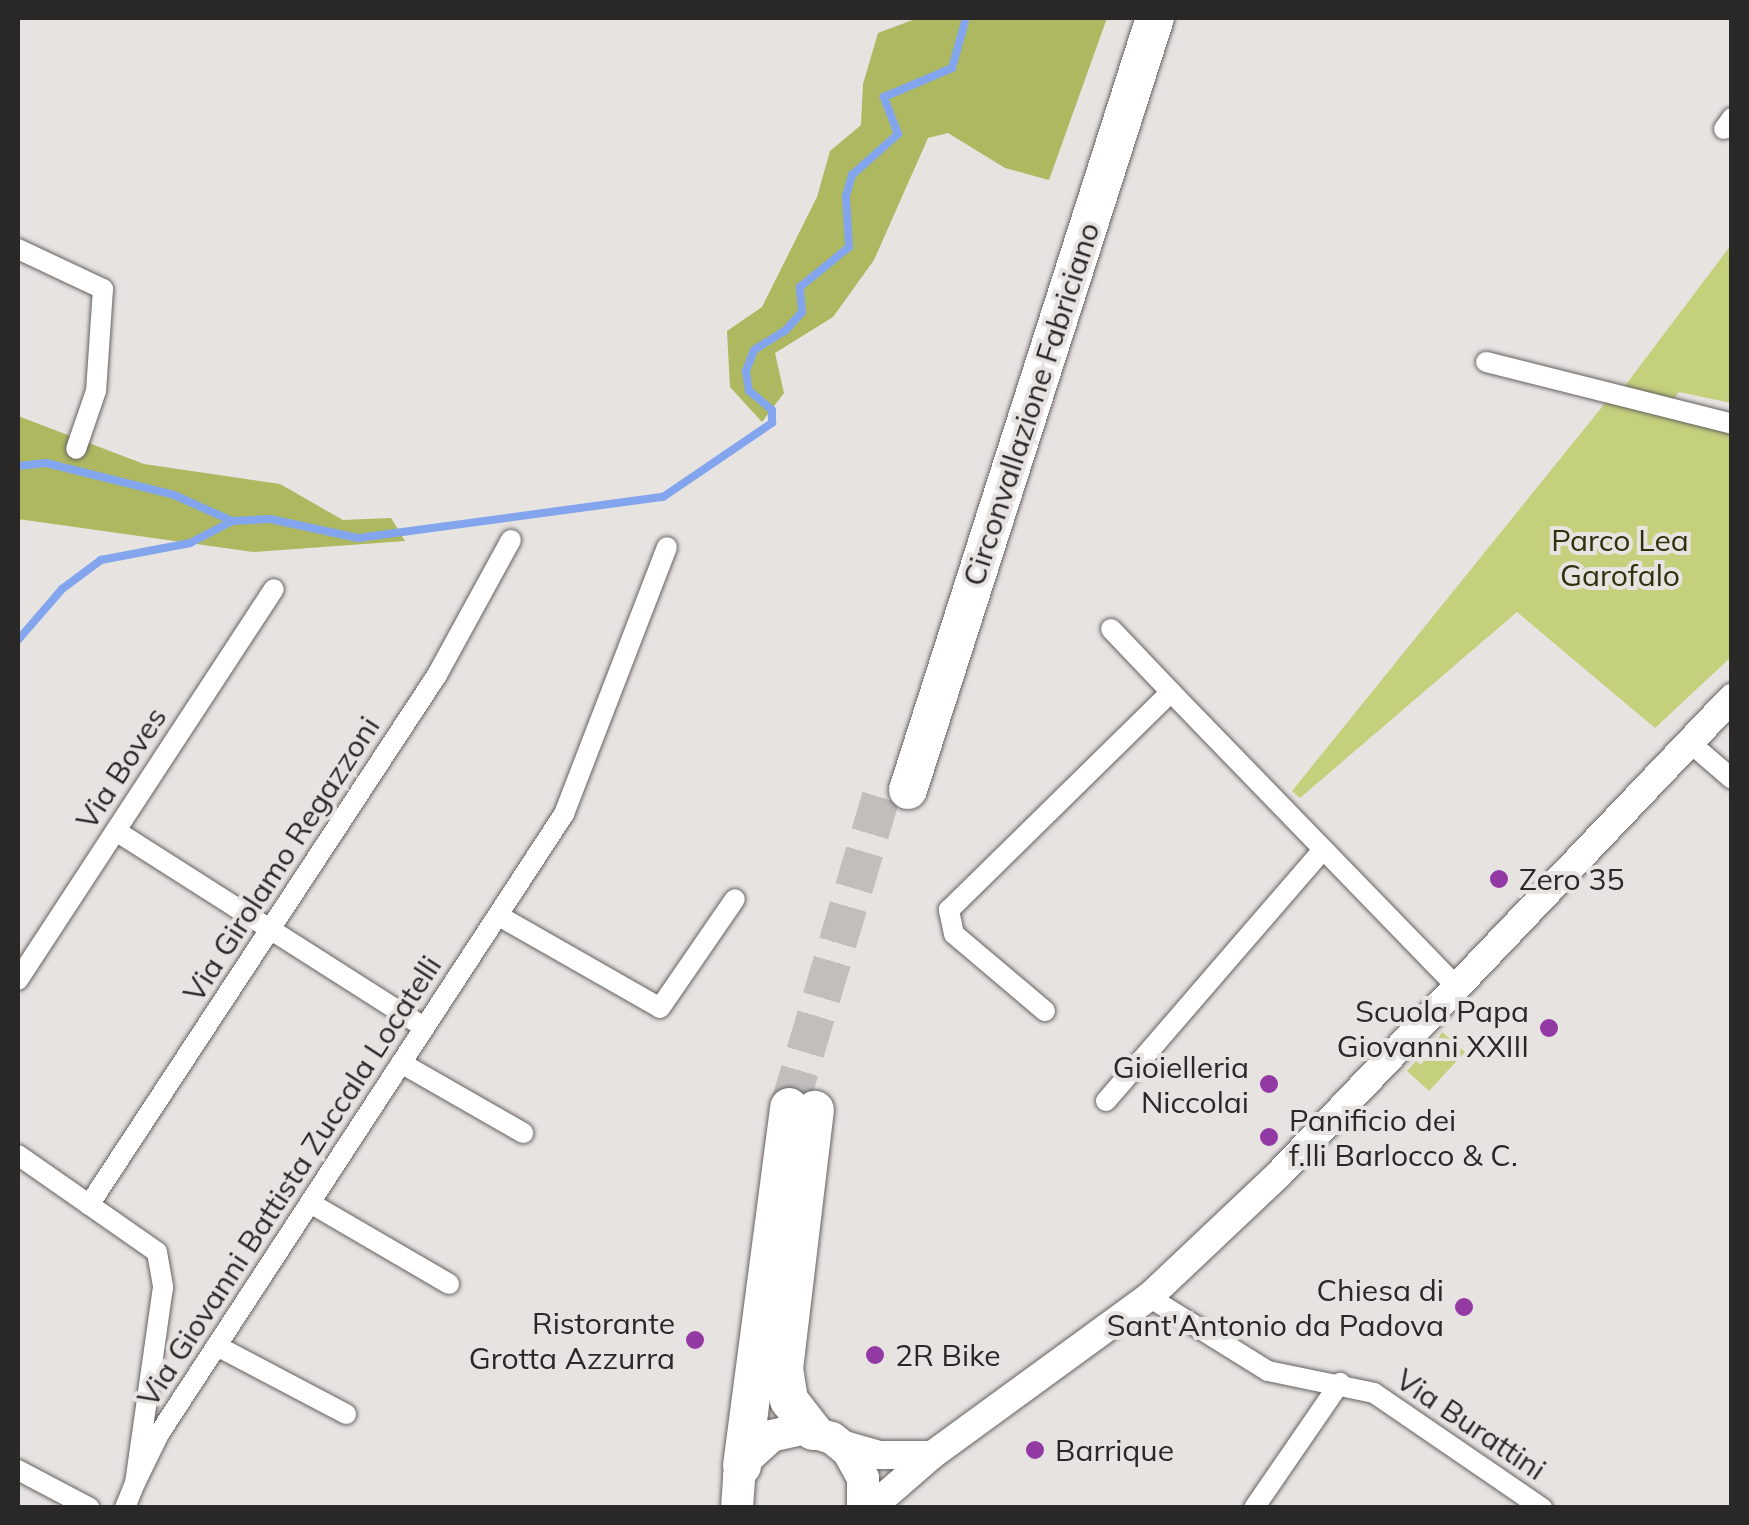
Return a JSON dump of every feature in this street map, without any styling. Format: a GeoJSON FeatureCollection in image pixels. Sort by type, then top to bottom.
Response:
{"type":"FeatureCollection","features":[{"type":"Feature","properties":{"kind":"highway","name":"Circonvallazione Fabriciano"},"geometry":{"type":"LineString","coordinates":[[1130,18],[896,786],[1154,18]]}},
{"type":"Feature","properties":{"kind":"highway"},"geometry":{"type":"LineString","coordinates":[[742,1466],[802,1108],[784,1369],[789,1400],[827,1437]]}},
{"type":"Feature","properties":{"kind":"main road"},"geometry":{"type":"LineString","coordinates":[[738,1508],[742,1466],[772,1436],[827,1437],[863,1478],[863,1508]]}},
{"type":"Feature","properties":{"kind":"street"},"geometry":{"type":"LineString","coordinates":[[18,249],[103,289],[96,392],[76,449]]}},
{"type":"Feature","properties":{"kind":"street"},"geometry":{"type":"LineString","coordinates":[[1486,362],[1732,424]]}},
{"type":"Feature","properties":{"kind":"street","name":"Via Girolamo Regazzoni"},"geometry":{"type":"LineString","coordinates":[[89,1205],[437,675],[511,540]]}},
{"type":"Feature","properties":{"kind":"street","name":"Via Giovanni Battista Zuccala Locatelli"},"geometry":{"type":"LineString","coordinates":[[135,1483],[217,1346],[564,814],[667,547]]}},
{"type":"Feature","properties":{"kind":"street","name":"Via Boves"},"geometry":{"type":"LineString","coordinates":[[18,980],[274,589]]}},
{"type":"Feature","properties":{"kind":"street"},"geometry":{"type":"LineString","coordinates":[[1111,629],[1456,986]]}},
{"type":"Feature","properties":{"kind":"street"},"geometry":{"type":"LineString","coordinates":[[1045,1011],[954,934],[949,910],[1171,692]]}},
{"type":"Feature","properties":{"kind":"street"},"geometry":{"type":"LineString","coordinates":[[871,1508],[932,1455],[1149,1297],[1278,1175],[1732,698]]}},
{"type":"Feature","properties":{"kind":"street"},"geometry":{"type":"LineString","coordinates":[[1688,740],[1732,780]]}},
{"type":"Feature","properties":{"kind":"street"},"geometry":{"type":"LineString","coordinates":[[116,831],[425,1028]]}},
{"type":"Feature","properties":{"kind":"street"},"geometry":{"type":"LineString","coordinates":[[1106,1102],[1322,850]]}},
{"type":"Feature","properties":{"kind":"street"},"geometry":{"type":"LineString","coordinates":[[500,916],[660,1008],[735,898]]}},
{"type":"Feature","properties":{"kind":"street"},"geometry":{"type":"LineString","coordinates":[[401,1064],[523,1133]]}},
{"type":"Feature","properties":{"kind":"street"},"geometry":{"type":"LineString","coordinates":[[18,1155],[157,1252],[163,1287],[135,1483],[124,1508]]}},
{"type":"Feature","properties":{"kind":"street"},"geometry":{"type":"LineString","coordinates":[[310,1203],[449,1284]]}},
{"type":"Feature","properties":{"kind":"street","name":"Via Burattini"},"geometry":{"type":"LineString","coordinates":[[1149,1297],[1268,1371],[1340,1382],[1374,1393],[1542,1508]]}},
{"type":"Feature","properties":{"kind":"street"},"geometry":{"type":"LineString","coordinates":[[217,1346],[346,1414]]}},
{"type":"Feature","properties":{"kind":"street"},"geometry":{"type":"LineString","coordinates":[[1254,1508],[1340,1382]]}},
{"type":"Feature","properties":{"kind":"street"},"geometry":{"type":"LineString","coordinates":[[827,1437],[879,1455],[932,1455]]}},
{"type":"Feature","properties":{"kind":"street"},"geometry":{"type":"LineString","coordinates":[[18,1470],[90,1508]]}},
{"type":"Feature","properties":{"kind":"green space"},"geometry":{"type":"Polygon","coordinates":[[[918,18],[1107,18],[1049,180],[1005,168],[948,133],[928,138],[874,260],[833,317],[775,353],[784,393],[762,422],[730,387],[727,331],[762,307],[817,197],[830,151],[861,125],[863,84],[878,33],[918,18]]]}},
{"type":"Feature","properties":{"kind":"green space"},"geometry":{"type":"Polygon","coordinates":[[[1731,245],[1731,403],[1679,392],[1670,404],[1621,391],[1731,245]]]}},
{"type":"Feature","properties":{"kind":"green space","name":"Parco Lea Garofalo"},"geometry":{"type":"Polygon","coordinates":[[[1606,402],[1731,432],[1731,657],[1655,728],[1517,612],[1300,798],[1292,791],[1606,402]]]}},
{"type":"Feature","properties":{"kind":"green space"},"geometry":{"type":"Polygon","coordinates":[[[18,416],[144,464],[280,484],[343,520],[391,518],[405,541],[253,552],[18,519],[18,416]]]}},
{"type":"Feature","properties":{"kind":"green space"},"geometry":{"type":"Polygon","coordinates":[[[1442,1032],[1465,1052],[1429,1091],[1407,1071],[1416,1061],[1421,1065],[1442,1032]]]}},
{"type":"Feature","properties":{"kind":"waterway"},"geometry":{"type":"LineString","coordinates":[[18,640],[62,589],[101,560],[190,543],[232,521],[270,519],[358,538],[663,497],[772,423],[772,410],[749,391],[746,371],[754,350],[785,331],[802,312],[800,287],[849,247],[846,196],[852,175],[898,134],[884,97],[952,68],[966,18]]}},
{"type":"Feature","properties":{"kind":"waterway"},"geometry":{"type":"LineString","coordinates":[[18,466],[46,463],[174,495],[232,521]]}},
{"type":"Feature","properties":{"kind":"tunnel"},"geometry":{"type":"LineString","coordinates":[[789,1107],[885,783]]}},
{"type":"Feature","properties":{"kind":"place","name":"Zero 35"},"geometry":{"type":"Point","coordinates":[1499,879]}},
{"type":"Feature","properties":{"kind":"place","name":"Scuola Papa Giovanni XXIII"},"geometry":{"type":"Point","coordinates":[1549,1028]}},
{"type":"Feature","properties":{"kind":"place","name":"Gioielleria Niccolai"},"geometry":{"type":"Point","coordinates":[1269,1084]}},
{"type":"Feature","properties":{"kind":"place","name":"Panificio dei f.lli Barlocco & C."},"geometry":{"type":"Point","coordinates":[1269,1137]}},
{"type":"Feature","properties":{"kind":"place","name":"Chiesa di Sant'Antonio da Padova"},"geometry":{"type":"Point","coordinates":[1464,1307]}},
{"type":"Feature","properties":{"kind":"place","name":"Ristorante Grotta Azzurra"},"geometry":{"type":"Point","coordinates":[695,1340]}},
{"type":"Feature","properties":{"kind":"place","name":"2R Bike"},"geometry":{"type":"Point","coordinates":[875,1355]}},
{"type":"Feature","properties":{"kind":"place","name":"Barrique"},"geometry":{"type":"Point","coordinates":[1035,1450]}}]}
